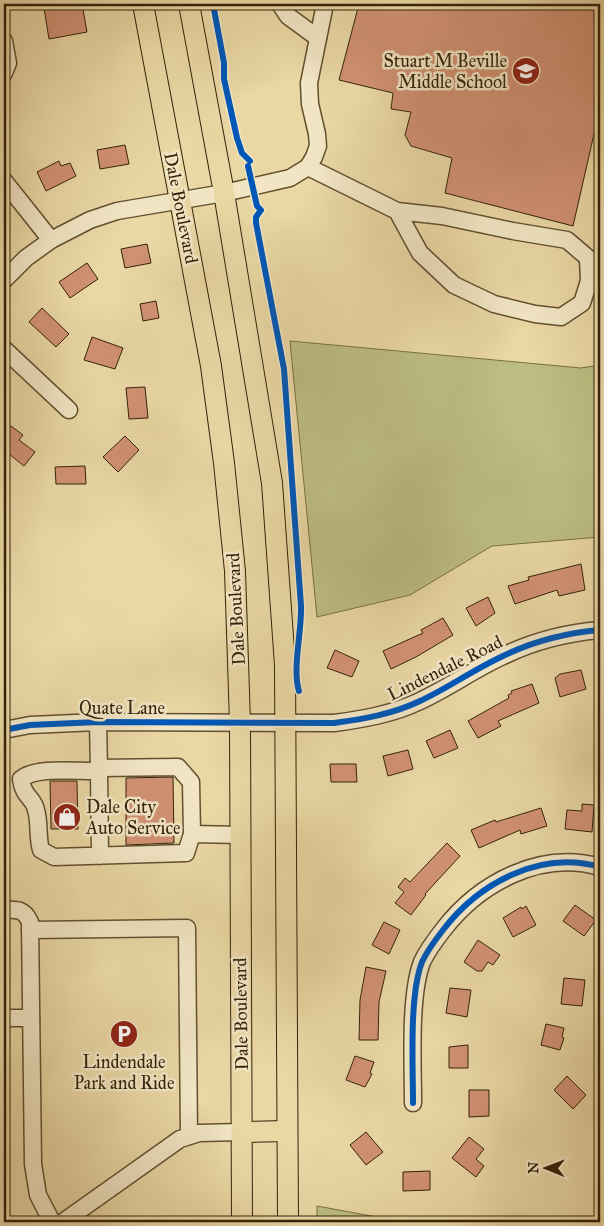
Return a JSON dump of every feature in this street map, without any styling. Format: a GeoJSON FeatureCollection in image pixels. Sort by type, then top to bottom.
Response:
{"type":"FeatureCollection","features":[{"type":"Feature","properties":{"kind":"main road","name":"Dale Boulevard"},"geometry":{"type":"LineString","coordinates":[[144,4],[211,366],[224,463],[239,634],[242,1222]]}},
{"type":"Feature","properties":{"kind":"main road"},"geometry":{"type":"LineString","coordinates":[[190,4],[224,193],[272,483],[285,665],[288,1222]]}},
{"type":"Feature","properties":{"kind":"main road"},"geometry":{"type":"LineString","coordinates":[[242,1132],[287,1131]]}},
{"type":"Feature","properties":{"kind":"street"},"geometry":{"type":"LineString","coordinates":[[280,4],[288,16],[318,38]]}},
{"type":"Feature","properties":{"kind":"street"},"geometry":{"type":"LineString","coordinates":[[4,280],[26,258],[51,240],[90,220],[117,211],[224,193],[290,178],[308,167],[318,146],[310,104],[309,82],[325,4]]}},
{"type":"Feature","properties":{"kind":"street"},"geometry":{"type":"LineString","coordinates":[[4,42],[8,63],[4,73]]}},
{"type":"Feature","properties":{"kind":"street"},"geometry":{"type":"LineString","coordinates":[[308,167],[396,211],[442,216],[567,240],[588,258],[589,281],[582,303],[560,317],[535,314],[494,304],[462,289],[454,285],[420,253],[396,211]]}},
{"type":"Feature","properties":{"kind":"street"},"geometry":{"type":"LineString","coordinates":[[4,181],[51,240]]}},
{"type":"Feature","properties":{"kind":"street"},"geometry":{"type":"LineString","coordinates":[[4,348],[69,410]]}},
{"type":"Feature","properties":{"kind":"street","name":"Lindendale Road"},"geometry":{"type":"LineString","coordinates":[[240,723],[334,723],[362,720],[389,713],[418,702],[500,657],[526,646],[553,637],[600,630]]}},
{"type":"Feature","properties":{"kind":"street"},"geometry":{"type":"LineString","coordinates":[[98,722],[100,856]]}},
{"type":"Feature","properties":{"kind":"street","name":"Quate Lane"},"geometry":{"type":"LineString","coordinates":[[4,730],[30,725],[98,722],[240,723]]}},
{"type":"Feature","properties":{"kind":"street"},"geometry":{"type":"LineString","coordinates":[[178,768],[190,782],[192,834],[186,853],[54,857],[41,850],[38,838],[36,809],[22,790],[21,779],[27,774],[40,772],[178,768]]}},
{"type":"Feature","properties":{"kind":"street"},"geometry":{"type":"LineString","coordinates":[[192,834],[241,835]]}},
{"type":"Feature","properties":{"kind":"street"},"geometry":{"type":"LineString","coordinates":[[413,1103],[413,1030],[422,962],[451,920],[486,889],[524,869],[558,863],[600,867]]}},
{"type":"Feature","properties":{"kind":"street"},"geometry":{"type":"LineString","coordinates":[[4,910],[18,909],[26,913],[30,922],[34,1176],[38,1195],[52,1222]]}},
{"type":"Feature","properties":{"kind":"street"},"geometry":{"type":"LineString","coordinates":[[30,930],[187,928],[189,1136]]}},
{"type":"Feature","properties":{"kind":"street"},"geometry":{"type":"LineString","coordinates":[[4,1018],[31,1018]]}},
{"type":"Feature","properties":{"kind":"street"},"geometry":{"type":"LineString","coordinates":[[63,1222],[166,1147],[189,1136],[242,1132]]}},
{"type":"Feature","properties":{"kind":"green space"},"geometry":{"type":"Polygon","coordinates":[[[290,341],[581,368],[600,365],[600,537],[492,546],[410,595],[317,617],[290,341]]]}},
{"type":"Feature","properties":{"kind":"green space"},"geometry":{"type":"Polygon","coordinates":[[[317,1206],[404,1222],[317,1222],[317,1206]]]}},
{"type":"Feature","properties":{"kind":"building"},"geometry":{"type":"Polygon","coordinates":[[[48,4],[82,4],[87,32],[49,39],[44,8],[49,7],[48,4]]]}},
{"type":"Feature","properties":{"kind":"building"},"geometry":{"type":"Polygon","coordinates":[[[359,4],[600,4],[600,136],[594,134],[573,226],[445,193],[452,158],[411,146],[405,135],[411,112],[391,109],[393,93],[339,80],[359,4]]]}},
{"type":"Feature","properties":{"kind":"building"},"geometry":{"type":"Polygon","coordinates":[[[125,145],[129,164],[100,169],[97,150],[125,145]]]}},
{"type":"Feature","properties":{"kind":"building"},"geometry":{"type":"Polygon","coordinates":[[[59,161],[61,166],[70,163],[76,176],[46,191],[37,172],[59,161]]]}},
{"type":"Feature","properties":{"kind":"building"},"geometry":{"type":"Polygon","coordinates":[[[147,244],[151,263],[125,268],[121,249],[147,244]]]}},
{"type":"Feature","properties":{"kind":"building"},"geometry":{"type":"Polygon","coordinates":[[[87,263],[98,279],[70,298],[59,282],[87,263]]]}},
{"type":"Feature","properties":{"kind":"building"},"geometry":{"type":"Polygon","coordinates":[[[156,301],[159,318],[143,321],[140,304],[156,301]]]}},
{"type":"Feature","properties":{"kind":"building"},"geometry":{"type":"Polygon","coordinates":[[[42,308],[69,334],[56,347],[29,322],[42,308]]]}},
{"type":"Feature","properties":{"kind":"building"},"geometry":{"type":"Polygon","coordinates":[[[92,337],[123,348],[115,369],[84,360],[92,337]]]}},
{"type":"Feature","properties":{"kind":"building"},"geometry":{"type":"Polygon","coordinates":[[[145,387],[148,418],[129,419],[126,388],[145,387]]]}},
{"type":"Feature","properties":{"kind":"building"},"geometry":{"type":"Polygon","coordinates":[[[11,426],[23,435],[19,440],[35,452],[24,466],[4,450],[4,435],[11,426]]]}},
{"type":"Feature","properties":{"kind":"building"},"geometry":{"type":"Polygon","coordinates":[[[125,436],[139,450],[118,472],[103,457],[125,436]]]}},
{"type":"Feature","properties":{"kind":"building"},"geometry":{"type":"Polygon","coordinates":[[[85,466],[86,484],[56,484],[55,467],[85,466]]]}},
{"type":"Feature","properties":{"kind":"building"},"geometry":{"type":"Polygon","coordinates":[[[581,564],[585,590],[559,596],[557,590],[515,604],[508,586],[529,580],[528,577],[581,564]]]}},
{"type":"Feature","properties":{"kind":"building"},"geometry":{"type":"Polygon","coordinates":[[[488,597],[495,613],[476,626],[466,608],[488,597]]]}},
{"type":"Feature","properties":{"kind":"building"},"geometry":{"type":"Polygon","coordinates":[[[443,618],[453,635],[391,669],[383,651],[423,633],[421,630],[443,618]]]}},
{"type":"Feature","properties":{"kind":"building"},"geometry":{"type":"Polygon","coordinates":[[[335,650],[359,661],[352,677],[327,668],[335,650]]]}},
{"type":"Feature","properties":{"kind":"building"},"geometry":{"type":"Polygon","coordinates":[[[581,670],[586,689],[560,697],[555,678],[560,674],[581,670]]]}},
{"type":"Feature","properties":{"kind":"building"},"geometry":{"type":"Polygon","coordinates":[[[532,684],[539,703],[498,721],[501,726],[478,738],[468,721],[509,698],[508,695],[512,693],[511,691],[532,684]]]}},
{"type":"Feature","properties":{"kind":"building"},"geometry":{"type":"Polygon","coordinates":[[[450,730],[458,748],[434,758],[426,741],[450,730]]]}},
{"type":"Feature","properties":{"kind":"building"},"geometry":{"type":"Polygon","coordinates":[[[408,750],[413,769],[388,776],[383,756],[408,750]]]}},
{"type":"Feature","properties":{"kind":"building"},"geometry":{"type":"Polygon","coordinates":[[[330,764],[356,764],[357,782],[331,782],[330,764]]]}},
{"type":"Feature","properties":{"kind":"building"},"geometry":{"type":"Polygon","coordinates":[[[173,777],[174,843],[126,845],[126,778],[173,777]]]}},
{"type":"Feature","properties":{"kind":"building"},"geometry":{"type":"Polygon","coordinates":[[[50,781],[77,781],[78,829],[51,829],[50,781]]]}},
{"type":"Feature","properties":{"kind":"building"},"geometry":{"type":"Polygon","coordinates":[[[582,804],[594,805],[592,832],[565,829],[567,810],[582,811],[582,804]]]}},
{"type":"Feature","properties":{"kind":"building"},"geometry":{"type":"Polygon","coordinates":[[[541,808],[547,826],[521,834],[520,830],[479,848],[471,830],[495,820],[496,822],[541,808]]]}},
{"type":"Feature","properties":{"kind":"building"},"geometry":{"type":"Polygon","coordinates":[[[447,843],[460,856],[425,894],[411,915],[395,903],[404,892],[398,887],[405,878],[410,882],[447,843]]]}},
{"type":"Feature","properties":{"kind":"building"},"geometry":{"type":"Polygon","coordinates":[[[575,905],[596,920],[584,936],[563,921],[575,905]]]}},
{"type":"Feature","properties":{"kind":"building"},"geometry":{"type":"Polygon","coordinates":[[[526,906],[536,925],[513,937],[503,918],[526,906]]]}},
{"type":"Feature","properties":{"kind":"building"},"geometry":{"type":"Polygon","coordinates":[[[384,922],[400,930],[389,954],[372,945],[384,922]]]}},
{"type":"Feature","properties":{"kind":"building"},"geometry":{"type":"Polygon","coordinates":[[[478,940],[500,955],[493,965],[488,962],[482,971],[477,971],[464,962],[478,940]]]}},
{"type":"Feature","properties":{"kind":"building"},"geometry":{"type":"Polygon","coordinates":[[[366,967],[386,971],[379,1002],[378,1040],[359,1040],[360,1000],[366,967]]]}},
{"type":"Feature","properties":{"kind":"building"},"geometry":{"type":"Polygon","coordinates":[[[564,978],[585,980],[582,1006],[561,1004],[564,978]]]}},
{"type":"Feature","properties":{"kind":"building"},"geometry":{"type":"Polygon","coordinates":[[[450,988],[471,990],[467,1017],[446,1013],[450,988]]]}},
{"type":"Feature","properties":{"kind":"building"},"geometry":{"type":"Polygon","coordinates":[[[546,1024],[564,1028],[562,1037],[564,1038],[560,1050],[541,1045],[546,1024]]]}},
{"type":"Feature","properties":{"kind":"building"},"geometry":{"type":"Polygon","coordinates":[[[468,1045],[468,1068],[449,1068],[449,1047],[468,1045]]]}},
{"type":"Feature","properties":{"kind":"building"},"geometry":{"type":"Polygon","coordinates":[[[355,1056],[374,1062],[370,1073],[372,1074],[365,1087],[346,1080],[355,1056]]]}},
{"type":"Feature","properties":{"kind":"building"},"geometry":{"type":"Polygon","coordinates":[[[567,1076],[586,1095],[573,1109],[554,1090],[567,1076]]]}},
{"type":"Feature","properties":{"kind":"building"},"geometry":{"type":"Polygon","coordinates":[[[469,1090],[489,1090],[489,1116],[469,1117],[469,1090]]]}},
{"type":"Feature","properties":{"kind":"building"},"geometry":{"type":"Polygon","coordinates":[[[366,1132],[383,1152],[366,1165],[350,1145],[366,1132]]]}},
{"type":"Feature","properties":{"kind":"building"},"geometry":{"type":"Polygon","coordinates":[[[469,1137],[484,1149],[476,1159],[484,1166],[476,1177],[452,1158],[469,1137]]]}},
{"type":"Feature","properties":{"kind":"building"},"geometry":{"type":"Polygon","coordinates":[[[430,1171],[430,1190],[403,1191],[403,1172],[430,1171]]]}},
{"type":"Feature","properties":{"kind":"cycle path"},"geometry":{"type":"LineString","coordinates":[[213,4],[224,63],[224,79],[237,138],[242,153],[250,161]]}},
{"type":"Feature","properties":{"kind":"cycle path"},"geometry":{"type":"LineString","coordinates":[[248,166],[257,206],[261,210],[256,217],[256,223],[284,369],[301,606],[296,672],[299,691]]}},
{"type":"Feature","properties":{"kind":"cycle path"},"geometry":{"type":"LineString","coordinates":[[4,730],[30,725],[98,722],[334,723],[356,720],[389,713],[410,706],[491,662],[525,646],[574,633],[600,630]]}},
{"type":"Feature","properties":{"kind":"cycle path"},"geometry":{"type":"LineString","coordinates":[[413,1103],[413,1012],[415,993],[422,962],[443,930],[474,898],[512,874],[533,867],[555,863],[578,863],[600,867]]}},
{"type":"Feature","properties":{"kind":"place","name":"Stuart M Beville Middle School"},"geometry":{"type":"Point","coordinates":[526,71]}},
{"type":"Feature","properties":{"kind":"place","name":"Dale City Auto Service"},"geometry":{"type":"Point","coordinates":[67,817]}},
{"type":"Feature","properties":{"kind":"place","name":"Lindendale Park and Ride"},"geometry":{"type":"Point","coordinates":[124,1034]}}]}
